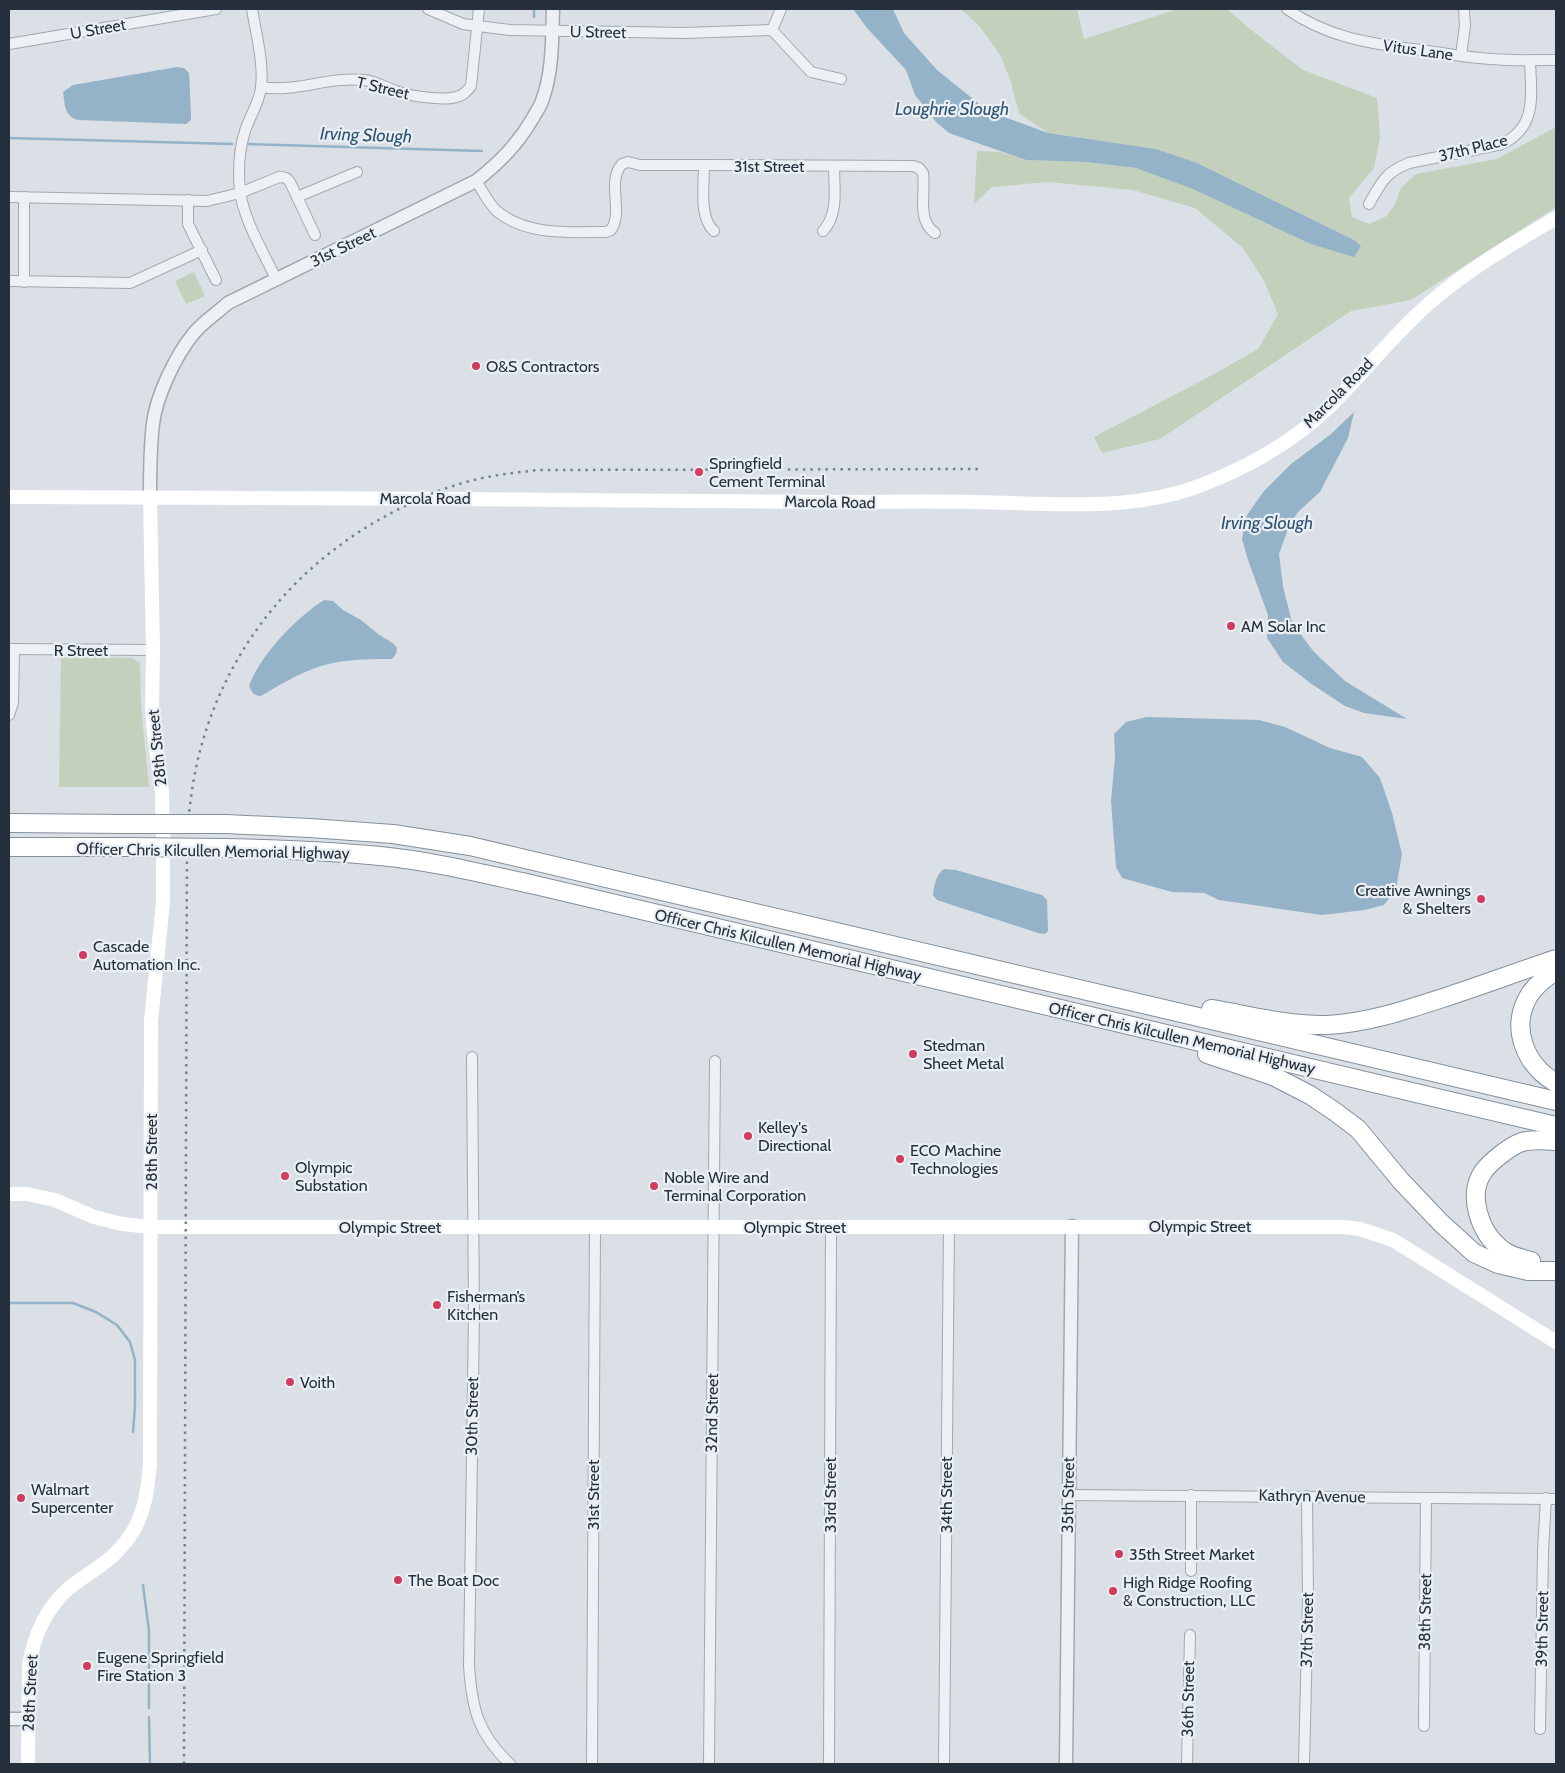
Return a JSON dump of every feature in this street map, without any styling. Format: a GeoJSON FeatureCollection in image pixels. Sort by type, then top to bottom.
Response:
{"type":"FeatureCollection","features":[{"type":"Feature","properties":{"kind":"highway","name":"Officer Chris Kilcullen Memorial Highway"},"geometry":{"type":"LineString","coordinates":[[9,824],[226,824],[310,828],[393,834],[470,846],[1556,1101]]}},
{"type":"Feature","properties":{"kind":"highway","name":"Officer Chris Kilcullen Memorial Highway"},"geometry":{"type":"LineString","coordinates":[[9,847],[300,850],[381,856],[459,868],[1556,1126]]}},
{"type":"Feature","properties":{"kind":"highway"},"geometry":{"type":"LineString","coordinates":[[1067,986],[1271,1020],[1326,1025],[1354,1022],[1393,1014],[1556,959]]}},
{"type":"Feature","properties":{"kind":"highway"},"geometry":{"type":"LineString","coordinates":[[1556,971],[1541,981],[1530,994],[1521,1018],[1521,1032],[1524,1048],[1532,1062],[1544,1075],[1556,1082]]}},
{"type":"Feature","properties":{"kind":"highway"},"geometry":{"type":"LineString","coordinates":[[1095,1017],[1273,1076],[1310,1095],[1358,1130],[1440,1223],[1474,1253],[1498,1264],[1528,1271],[1556,1271]]}},
{"type":"Feature","properties":{"kind":"highway"},"geometry":{"type":"LineString","coordinates":[[1556,1141],[1542,1139],[1522,1142],[1501,1155],[1483,1172],[1477,1186],[1476,1205],[1483,1228],[1491,1240],[1501,1249],[1515,1257],[1556,1265]]}},
{"type":"Feature","properties":{"kind":"main road","name":"Marcola Road"},"geometry":{"type":"LineString","coordinates":[[9,496],[1100,504],[1164,496],[1201,485],[1253,462],[1293,437],[1329,407],[1404,326],[1435,298],[1472,270],[1556,218]]}},
{"type":"Feature","properties":{"kind":"main road","name":"28th Street"},"geometry":{"type":"LineString","coordinates":[[28,1764],[29,1665],[39,1628],[56,1600],[106,1563],[131,1535],[145,1504],[148,1485],[150,1463],[151,1021],[163,902],[162,793],[152,709],[153,650],[150,497]]}},
{"type":"Feature","properties":{"kind":"main road","name":"Olympic Street"},"geometry":{"type":"LineString","coordinates":[[9,1194],[27,1194],[55,1200],[94,1217],[122,1224],[150,1227],[1324,1226],[1379,1234],[1409,1249],[1556,1342]]}},
{"type":"Feature","properties":{"kind":"street","name":"U Street"},"geometry":{"type":"LineString","coordinates":[[9,44],[216,9]]}},
{"type":"Feature","properties":{"kind":"street"},"geometry":{"type":"LineString","coordinates":[[252,9],[260,59],[261,87],[241,146],[240,192],[249,222],[276,278]]}},
{"type":"Feature","properties":{"kind":"street","name":"U Street"},"geometry":{"type":"LineString","coordinates":[[428,9],[463,24],[510,30],[685,33],[772,30]]}},
{"type":"Feature","properties":{"kind":"street","name":"T Street"},"geometry":{"type":"LineString","coordinates":[[261,87],[289,89],[345,80],[364,80],[406,94],[454,98],[463,95],[471,86],[480,9]]}},
{"type":"Feature","properties":{"kind":"street","name":"31st Street"},"geometry":{"type":"LineString","coordinates":[[150,497],[150,458],[153,422],[174,364],[194,333],[228,303],[476,181],[512,150],[542,102],[550,66],[553,9]]}},
{"type":"Feature","properties":{"kind":"street"},"geometry":{"type":"LineString","coordinates":[[781,9],[772,30],[811,72],[841,79]]}},
{"type":"Feature","properties":{"kind":"street","name":"Vitus Lane"},"geometry":{"type":"LineString","coordinates":[[1288,9],[1324,30],[1349,39],[1490,59],[1556,60]]}},
{"type":"Feature","properties":{"kind":"street"},"geometry":{"type":"LineString","coordinates":[[1460,55],[1465,26],[1464,9]]}},
{"type":"Feature","properties":{"kind":"street","name":"37th Place"},"geometry":{"type":"LineString","coordinates":[[1369,204],[1385,176],[1395,169],[1409,163],[1502,144],[1513,138],[1523,128],[1529,115],[1531,101],[1530,60]]}},
{"type":"Feature","properties":{"kind":"street","name":"31st Street"},"geometry":{"type":"LineString","coordinates":[[476,181],[497,212],[515,223],[542,230],[606,232],[611,230],[615,221],[616,175],[622,164],[628,162],[640,165],[704,166],[912,166],[918,168],[923,173],[925,224],[935,233]]}},
{"type":"Feature","properties":{"kind":"street"},"geometry":{"type":"LineString","coordinates":[[704,166],[704,213],[706,222],[714,231]]}},
{"type":"Feature","properties":{"kind":"street"},"geometry":{"type":"LineString","coordinates":[[823,231],[832,219],[834,211],[834,166]]}},
{"type":"Feature","properties":{"kind":"street"},"geometry":{"type":"LineString","coordinates":[[297,197],[357,172]]}},
{"type":"Feature","properties":{"kind":"street"},"geometry":{"type":"LineString","coordinates":[[9,197],[207,201],[284,177],[290,182],[315,235]]}},
{"type":"Feature","properties":{"kind":"street"},"geometry":{"type":"LineString","coordinates":[[24,197],[24,282]]}},
{"type":"Feature","properties":{"kind":"street"},"geometry":{"type":"LineString","coordinates":[[188,200],[188,224],[216,280]]}},
{"type":"Feature","properties":{"kind":"street"},"geometry":{"type":"LineString","coordinates":[[9,282],[130,284],[202,250]]}},
{"type":"Feature","properties":{"kind":"street"},"geometry":{"type":"LineString","coordinates":[[9,714],[13,703],[12,649]]}},
{"type":"Feature","properties":{"kind":"street","name":"R Street"},"geometry":{"type":"LineString","coordinates":[[12,649],[153,650]]}},
{"type":"Feature","properties":{"kind":"street","name":"30th Street"},"geometry":{"type":"LineString","coordinates":[[472,1057],[474,1314],[469,1666],[473,1708],[490,1742],[510,1764]]}},
{"type":"Feature","properties":{"kind":"street","name":"32nd Street"},"geometry":{"type":"LineString","coordinates":[[709,1764],[715,1061]]}},
{"type":"Feature","properties":{"kind":"street","name":"33rd Street"},"geometry":{"type":"LineString","coordinates":[[829,1764],[831,1226]]}},
{"type":"Feature","properties":{"kind":"street","name":"34th Street"},"geometry":{"type":"LineString","coordinates":[[944,1764],[949,1226]]}},
{"type":"Feature","properties":{"kind":"street","name":"35th Street"},"geometry":{"type":"LineString","coordinates":[[1066,1764],[1072,1226]]}},
{"type":"Feature","properties":{"kind":"street","name":"31st Street"},"geometry":{"type":"LineString","coordinates":[[592,1764],[595,1227]]}},
{"type":"Feature","properties":{"kind":"street","name":"Kathryn Avenue"},"geometry":{"type":"LineString","coordinates":[[1068,1495],[1551,1499]]}},
{"type":"Feature","properties":{"kind":"street"},"geometry":{"type":"LineString","coordinates":[[1191,1495],[1191,1571]]}},
{"type":"Feature","properties":{"kind":"street","name":"37th Street"},"geometry":{"type":"LineString","coordinates":[[1304,1764],[1308,1599],[1307,1496]]}},
{"type":"Feature","properties":{"kind":"street","name":"38th Street"},"geometry":{"type":"LineString","coordinates":[[1424,1726],[1426,1498]]}},
{"type":"Feature","properties":{"kind":"street","name":"39th Street"},"geometry":{"type":"LineString","coordinates":[[1540,1729],[1543,1550],[1551,1499]]}},
{"type":"Feature","properties":{"kind":"street","name":"36th Street"},"geometry":{"type":"LineString","coordinates":[[1187,1764],[1190,1635]]}},
{"type":"Feature","properties":{"kind":"street"},"geometry":{"type":"LineString","coordinates":[[9,1719],[28,1719]]}},
{"type":"Feature","properties":{"kind":"green space"},"geometry":{"type":"Polygon","coordinates":[[[961,9],[1077,9],[1084,39],[1178,9],[1227,9],[1303,70],[1377,98],[1380,136],[1374,168],[1349,198],[1352,217],[1369,224],[1387,216],[1395,204],[1401,188],[1416,174],[1497,159],[1556,127],[1556,207],[1411,300],[1351,311],[1160,439],[1102,453],[1094,437],[1258,349],[1278,314],[1264,281],[1243,248],[1195,208],[1133,190],[1048,182],[992,187],[974,204],[977,151],[1000,152],[1026,160],[1086,162],[1136,168],[1361,246],[1354,240],[1195,162],[1156,149],[1048,133],[1020,114],[1010,79],[1000,55],[980,27],[961,9]]]}},
{"type":"Feature","properties":{"kind":"green space"},"geometry":{"type":"Polygon","coordinates":[[[194,272],[205,296],[186,304],[175,281],[194,272]]]}},
{"type":"Feature","properties":{"kind":"green space"},"geometry":{"type":"Polygon","coordinates":[[[61,657],[132,658],[140,663],[141,706],[149,787],[59,787],[61,657]]]}},
{"type":"Feature","properties":{"kind":"water","name":"Loughrie Slough"},"geometry":{"type":"Polygon","coordinates":[[[853,9],[893,9],[904,33],[937,70],[988,111],[1048,133],[1156,149],[1195,162],[1354,240],[1361,246],[1354,257],[1311,244],[1193,189],[1136,168],[1086,162],[1026,160],[949,133],[937,123],[915,95],[906,70],[867,28],[853,9]]]}},
{"type":"Feature","properties":{"kind":"water"},"geometry":{"type":"Polygon","coordinates":[[[177,67],[184,68],[189,73],[191,120],[186,124],[78,120],[70,116],[66,109],[63,92],[73,85],[177,67]]]}},
{"type":"Feature","properties":{"kind":"water","name":"Irving Slough"},"geometry":{"type":"Polygon","coordinates":[[[1354,412],[1348,438],[1320,492],[1298,512],[1289,526],[1279,554],[1283,586],[1292,623],[1314,652],[1345,681],[1407,719],[1364,713],[1345,706],[1283,662],[1267,638],[1268,615],[1242,539],[1247,515],[1264,491],[1291,464],[1331,434],[1354,412]]]}},
{"type":"Feature","properties":{"kind":"water"},"geometry":{"type":"Polygon","coordinates":[[[324,600],[333,601],[343,610],[361,620],[394,644],[397,648],[396,654],[392,659],[355,660],[323,665],[296,676],[261,696],[254,694],[249,686],[254,674],[270,650],[291,627],[324,600]]]}},
{"type":"Feature","properties":{"kind":"water"},"geometry":{"type":"Polygon","coordinates":[[[1147,717],[1259,720],[1285,727],[1330,748],[1362,757],[1380,778],[1392,813],[1402,854],[1396,889],[1384,905],[1365,910],[1322,915],[1219,900],[1204,893],[1172,892],[1122,878],[1116,867],[1111,801],[1115,757],[1114,734],[1126,722],[1147,717]]]}},
{"type":"Feature","properties":{"kind":"water"},"geometry":{"type":"Polygon","coordinates":[[[944,869],[956,870],[1042,895],[1047,900],[1048,931],[1045,934],[1038,933],[937,900],[933,895],[935,884],[937,877],[944,869]]]}},
{"type":"Feature","properties":{"kind":"waterway"},"geometry":{"type":"LineString","coordinates":[[534,9],[534,17]]}},
{"type":"Feature","properties":{"kind":"waterway","name":"Irving Slough"},"geometry":{"type":"LineString","coordinates":[[9,138],[232,144]]}},
{"type":"Feature","properties":{"kind":"waterway","name":"Irving Slough"},"geometry":{"type":"LineString","coordinates":[[249,144],[482,151]]}},
{"type":"Feature","properties":{"kind":"waterway"},"geometry":{"type":"LineString","coordinates":[[9,1303],[73,1303],[96,1312],[117,1325],[130,1342],[135,1360],[133,1432]]}},
{"type":"Feature","properties":{"kind":"waterway"},"geometry":{"type":"LineString","coordinates":[[143,1585],[149,1631],[149,1708]]}},
{"type":"Feature","properties":{"kind":"waterway"},"geometry":{"type":"LineString","coordinates":[[149,1717],[150,1764]]}},
{"type":"Feature","properties":{"kind":"railway"},"geometry":{"type":"LineString","coordinates":[[184,1764],[187,834],[193,785],[204,737],[217,700],[234,665],[255,632],[278,602],[305,574],[334,549],[367,527],[419,499],[437,491],[483,478],[539,470],[981,469]]}},
{"type":"Feature","properties":{"kind":"place","name":"O&S Contractors"},"geometry":{"type":"Point","coordinates":[476,366]}},
{"type":"Feature","properties":{"kind":"place","name":"Springfield Cement Terminal"},"geometry":{"type":"Point","coordinates":[699,472]}},
{"type":"Feature","properties":{"kind":"place","name":"AM Solar Inc"},"geometry":{"type":"Point","coordinates":[1231,626]}},
{"type":"Feature","properties":{"kind":"place","name":"Creative Awnings & Shelters"},"geometry":{"type":"Point","coordinates":[1481,899]}},
{"type":"Feature","properties":{"kind":"place","name":"Cascade Automation Inc."},"geometry":{"type":"Point","coordinates":[83,955]}},
{"type":"Feature","properties":{"kind":"place","name":"Stedman Sheet Metal"},"geometry":{"type":"Point","coordinates":[913,1054]}},
{"type":"Feature","properties":{"kind":"place","name":"Kelley's Directional"},"geometry":{"type":"Point","coordinates":[748,1136]}},
{"type":"Feature","properties":{"kind":"place","name":"ECO Machine Technologies"},"geometry":{"type":"Point","coordinates":[900,1159]}},
{"type":"Feature","properties":{"kind":"place","name":"Olympic Substation"},"geometry":{"type":"Point","coordinates":[285,1176]}},
{"type":"Feature","properties":{"kind":"place","name":"Noble Wire and Terminal Corporation"},"geometry":{"type":"Point","coordinates":[654,1186]}},
{"type":"Feature","properties":{"kind":"place","name":"Fisherman’s Kitchen"},"geometry":{"type":"Point","coordinates":[437,1305]}},
{"type":"Feature","properties":{"kind":"place","name":"Voith"},"geometry":{"type":"Point","coordinates":[290,1382]}},
{"type":"Feature","properties":{"kind":"place","name":"Walmart Supercenter"},"geometry":{"type":"Point","coordinates":[21,1498]}},
{"type":"Feature","properties":{"kind":"place","name":"35th Street Market"},"geometry":{"type":"Point","coordinates":[1119,1554]}},
{"type":"Feature","properties":{"kind":"place","name":"The Boat Doc"},"geometry":{"type":"Point","coordinates":[398,1580]}},
{"type":"Feature","properties":{"kind":"place","name":"High Ridge Roofing & Construction, LLC"},"geometry":{"type":"Point","coordinates":[1113,1591]}},
{"type":"Feature","properties":{"kind":"place","name":"Eugene Springfield Fire Station 3"},"geometry":{"type":"Point","coordinates":[87,1666]}}]}
